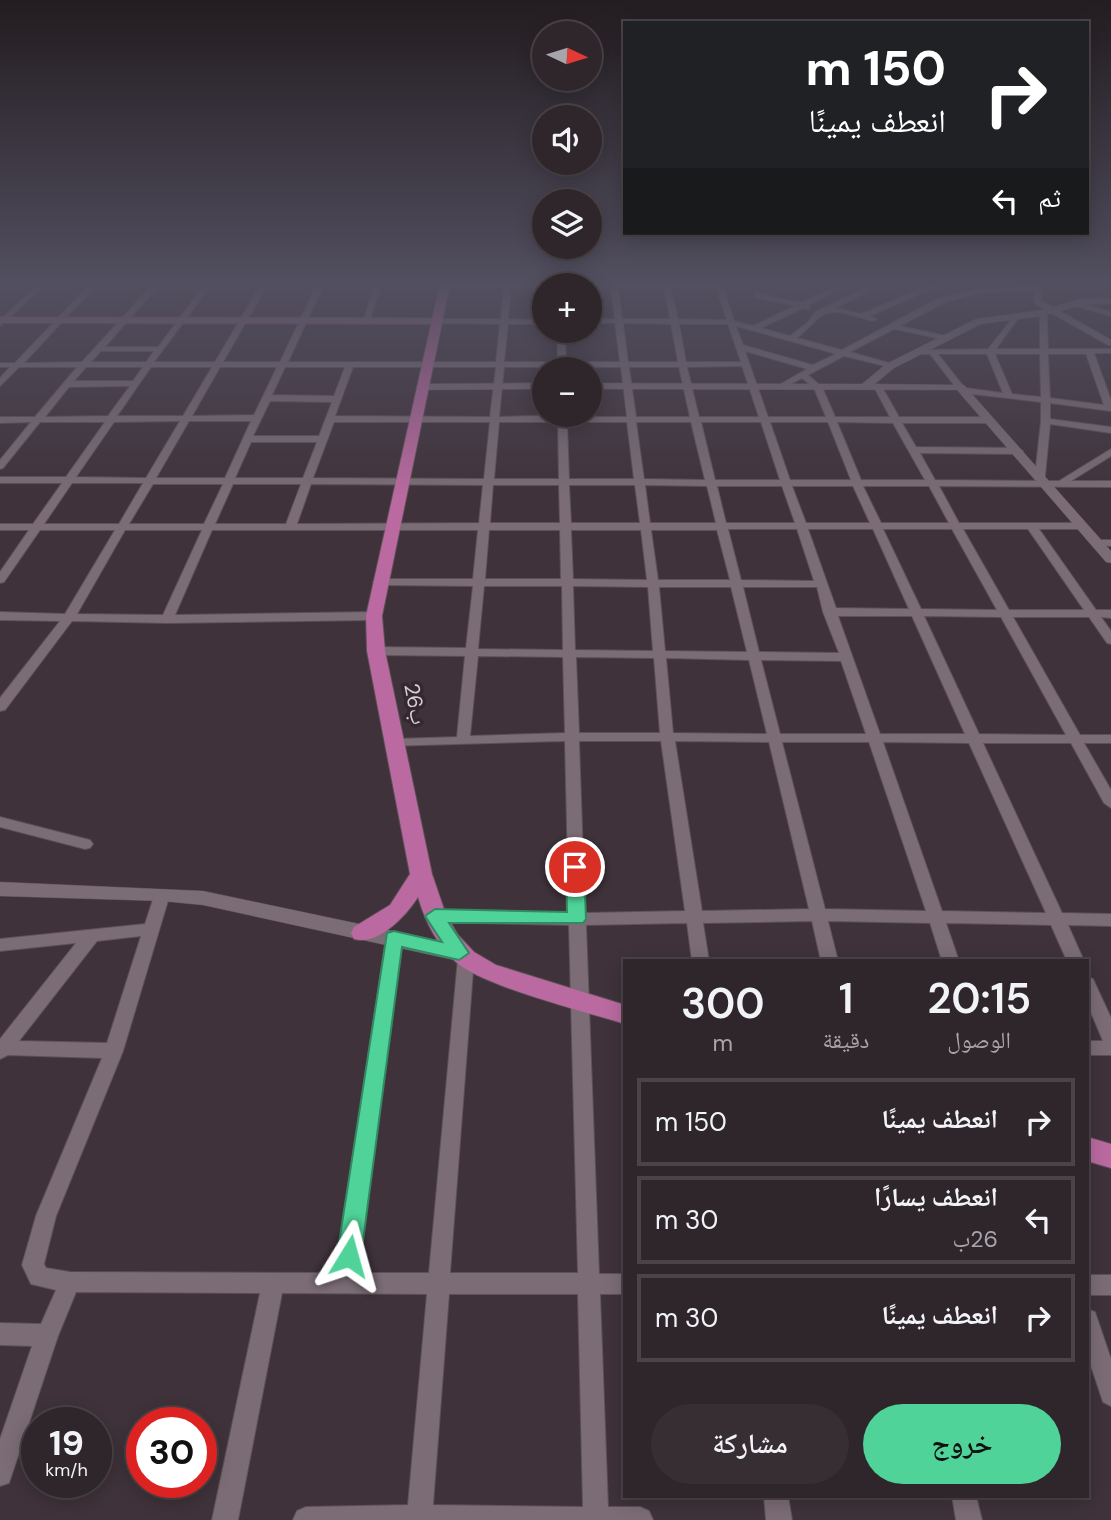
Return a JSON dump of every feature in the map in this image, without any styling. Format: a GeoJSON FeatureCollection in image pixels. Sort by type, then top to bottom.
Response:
{"type":"FeatureCollection","features":[{"type":"Feature","properties":{"kind":"highway","name":"26ب"},"geometry":{"type":"LineString","coordinates":[[428,355],[374,616],[376,652],[421,874],[435,916],[463,956],[488,971],[623,1014]]}},
{"type":"Feature","properties":{"kind":"highway"},"geometry":{"type":"LineString","coordinates":[[362,933],[398,911],[421,874]]}},
{"type":"Feature","properties":{"kind":"highway"},"geometry":{"type":"LineString","coordinates":[[1089,1150],[1111,1156]]}},
{"type":"Feature","properties":{"kind":"street"},"geometry":{"type":"LineString","coordinates":[[0,383],[27,355]]}},
{"type":"Feature","properties":{"kind":"street"},"geometry":{"type":"LineString","coordinates":[[0,466],[94,355]]}},
{"type":"Feature","properties":{"kind":"street"},"geometry":{"type":"LineString","coordinates":[[0,580],[114,419],[156,355]]}},
{"type":"Feature","properties":{"kind":"street"},"geometry":{"type":"LineString","coordinates":[[0,707],[69,617],[222,355]]}},
{"type":"Feature","properties":{"kind":"street"},"geometry":{"type":"LineString","coordinates":[[167,619],[228,481],[288,355]]}},
{"type":"Feature","properties":{"kind":"street"},"geometry":{"type":"LineString","coordinates":[[463,741],[500,386],[501,355]]}},
{"type":"Feature","properties":{"kind":"street"},"geometry":{"type":"LineString","coordinates":[[621,355],[653,584],[667,737],[701,959]]}},
{"type":"Feature","properties":{"kind":"street"},"geometry":{"type":"LineString","coordinates":[[682,355],[687,386],[738,585],[753,657],[830,959]]}},
{"type":"Feature","properties":{"kind":"street"},"geometry":{"type":"LineString","coordinates":[[743,355],[872,739],[950,959]]}},
{"type":"Feature","properties":{"kind":"street"},"geometry":{"type":"LineString","coordinates":[[768,355],[813,368]]}},
{"type":"Feature","properties":{"kind":"street"},"geometry":{"type":"LineString","coordinates":[[781,386],[836,355]]}},
{"type":"Feature","properties":{"kind":"street"},"geometry":{"type":"LineString","coordinates":[[847,355],[890,366]]}},
{"type":"Feature","properties":{"kind":"street"},"geometry":{"type":"LineString","coordinates":[[864,387],[890,366],[912,355]]}},
{"type":"Feature","properties":{"kind":"street"},"geometry":{"type":"LineString","coordinates":[[934,355],[1111,559]]}},
{"type":"Feature","properties":{"kind":"street"},"geometry":{"type":"LineString","coordinates":[[991,355],[1009,396]]}},
{"type":"Feature","properties":{"kind":"street"},"geometry":{"type":"LineString","coordinates":[[1042,479],[1046,421],[1043,355]]}},
{"type":"Feature","properties":{"kind":"street"},"geometry":{"type":"LineString","coordinates":[[602,386],[963,389],[1109,406],[1090,355]]}},
{"type":"Feature","properties":{"kind":"street"},"geometry":{"type":"LineString","coordinates":[[602,364],[746,363]]}},
{"type":"Feature","properties":{"kind":"street"},"geometry":{"type":"LineString","coordinates":[[0,365],[532,365]]}},
{"type":"Feature","properties":{"kind":"street"},"geometry":{"type":"LineString","coordinates":[[289,527],[332,419],[350,365]]}},
{"type":"Feature","properties":{"kind":"street"},"geometry":{"type":"LineString","coordinates":[[802,374],[818,387],[856,481],[1075,959]]}},
{"type":"Feature","properties":{"kind":"street"},"geometry":{"type":"LineString","coordinates":[[67,384],[137,383]]}},
{"type":"Feature","properties":{"kind":"street"},"geometry":{"type":"LineString","coordinates":[[421,387],[532,386]]}},
{"type":"Feature","properties":{"kind":"street"},"geometry":{"type":"LineString","coordinates":[[878,387],[1111,803]]}},
{"type":"Feature","properties":{"kind":"street"},"geometry":{"type":"LineString","coordinates":[[267,398],[338,399]]}},
{"type":"Feature","properties":{"kind":"street"},"geometry":{"type":"LineString","coordinates":[[0,420],[257,418]]}},
{"type":"Feature","properties":{"kind":"street"},"geometry":{"type":"LineString","coordinates":[[332,419],[532,419]]}},
{"type":"Feature","properties":{"kind":"street"},"geometry":{"type":"LineString","coordinates":[[602,419],[990,420]]}},
{"type":"Feature","properties":{"kind":"street"},"geometry":{"type":"LineString","coordinates":[[1046,421],[1111,430]]}},
{"type":"Feature","properties":{"kind":"street"},"geometry":{"type":"LineString","coordinates":[[563,427],[570,737],[582,1003],[596,1519]]}},
{"type":"Feature","properties":{"kind":"street"},"geometry":{"type":"LineString","coordinates":[[248,439],[323,439]]}},
{"type":"Feature","properties":{"kind":"street"},"geometry":{"type":"LineString","coordinates":[[913,450],[1018,451]]}},
{"type":"Feature","properties":{"kind":"street"},"geometry":{"type":"LineString","coordinates":[[1063,482],[1111,452]]}},
{"type":"Feature","properties":{"kind":"street"},"geometry":{"type":"LineString","coordinates":[[0,480],[1042,479],[1111,484]]}},
{"type":"Feature","properties":{"kind":"street"},"geometry":{"type":"LineString","coordinates":[[1031,526],[1111,640]]}},
{"type":"Feature","properties":{"kind":"street"},"geometry":{"type":"LineString","coordinates":[[0,527],[1082,526]]}},
{"type":"Feature","properties":{"kind":"street"},"geometry":{"type":"LineString","coordinates":[[1097,544],[1111,543]]}},
{"type":"Feature","properties":{"kind":"street"},"geometry":{"type":"LineString","coordinates":[[379,582],[819,584]]}},
{"type":"Feature","properties":{"kind":"street"},"geometry":{"type":"LineString","coordinates":[[829,612],[1111,614]]}},
{"type":"Feature","properties":{"kind":"street"},"geometry":{"type":"LineString","coordinates":[[0,616],[167,619],[374,616]]}},
{"type":"Feature","properties":{"kind":"street"},"geometry":{"type":"LineString","coordinates":[[376,652],[844,657]]}},
{"type":"Feature","properties":{"kind":"street"},"geometry":{"type":"LineString","coordinates":[[394,743],[570,737],[1111,739]]}},
{"type":"Feature","properties":{"kind":"street"},"geometry":{"type":"LineString","coordinates":[[0,822],[85,844]]}},
{"type":"Feature","properties":{"kind":"street"},"geometry":{"type":"LineString","coordinates":[[0,889],[162,894],[216,901],[394,938],[463,956],[440,1284],[419,1519]]}},
{"type":"Feature","properties":{"kind":"street"},"geometry":{"type":"LineString","coordinates":[[162,894],[114,1051],[46,1216],[33,1265],[39,1277],[70,1282],[623,1284]]}},
{"type":"Feature","properties":{"kind":"street"},"geometry":{"type":"LineString","coordinates":[[435,916],[577,919],[819,915],[1111,920]]}},
{"type":"Feature","properties":{"kind":"street"},"geometry":{"type":"LineString","coordinates":[[0,945],[150,929]]}},
{"type":"Feature","properties":{"kind":"street"},"geometry":{"type":"LineString","coordinates":[[3,1050],[92,935]]}},
{"type":"Feature","properties":{"kind":"street"},"geometry":{"type":"LineString","coordinates":[[345,1282],[394,938]]}},
{"type":"Feature","properties":{"kind":"street"},"geometry":{"type":"LineString","coordinates":[[1089,988],[1111,1038]]}},
{"type":"Feature","properties":{"kind":"street"},"geometry":{"type":"LineString","coordinates":[[1089,1048],[1111,1048]]}},
{"type":"Feature","properties":{"kind":"street"},"geometry":{"type":"LineString","coordinates":[[3,1050],[114,1051]]}},
{"type":"Feature","properties":{"kind":"street"},"geometry":{"type":"LineString","coordinates":[[0,1474],[47,1335],[70,1282]]}},
{"type":"Feature","properties":{"kind":"street"},"geometry":{"type":"LineString","coordinates":[[225,1520],[273,1284]]}},
{"type":"Feature","properties":{"kind":"street"},"geometry":{"type":"LineString","coordinates":[[1089,1285],[1111,1285]]}},
{"type":"Feature","properties":{"kind":"street"},"geometry":{"type":"LineString","coordinates":[[1089,1326],[1111,1394]]}},
{"type":"Feature","properties":{"kind":"street"},"geometry":{"type":"LineString","coordinates":[[0,1334],[47,1335]]}},
{"type":"Feature","properties":{"kind":"street"},"geometry":{"type":"LineString","coordinates":[[776,1498],[779,1520]]}},
{"type":"Feature","properties":{"kind":"street"},"geometry":{"type":"LineString","coordinates":[[964,1498],[970,1520]]}},
{"type":"Feature","properties":{"kind":"street"},"geometry":{"type":"LineString","coordinates":[[306,1520],[640,1520]]}},
{"type":"Feature","properties":{"kind":"route"},"geometry":{"type":"LineString","coordinates":[[349,1256],[394,938],[459,953],[435,916],[577,919],[575,867]]}}]}
